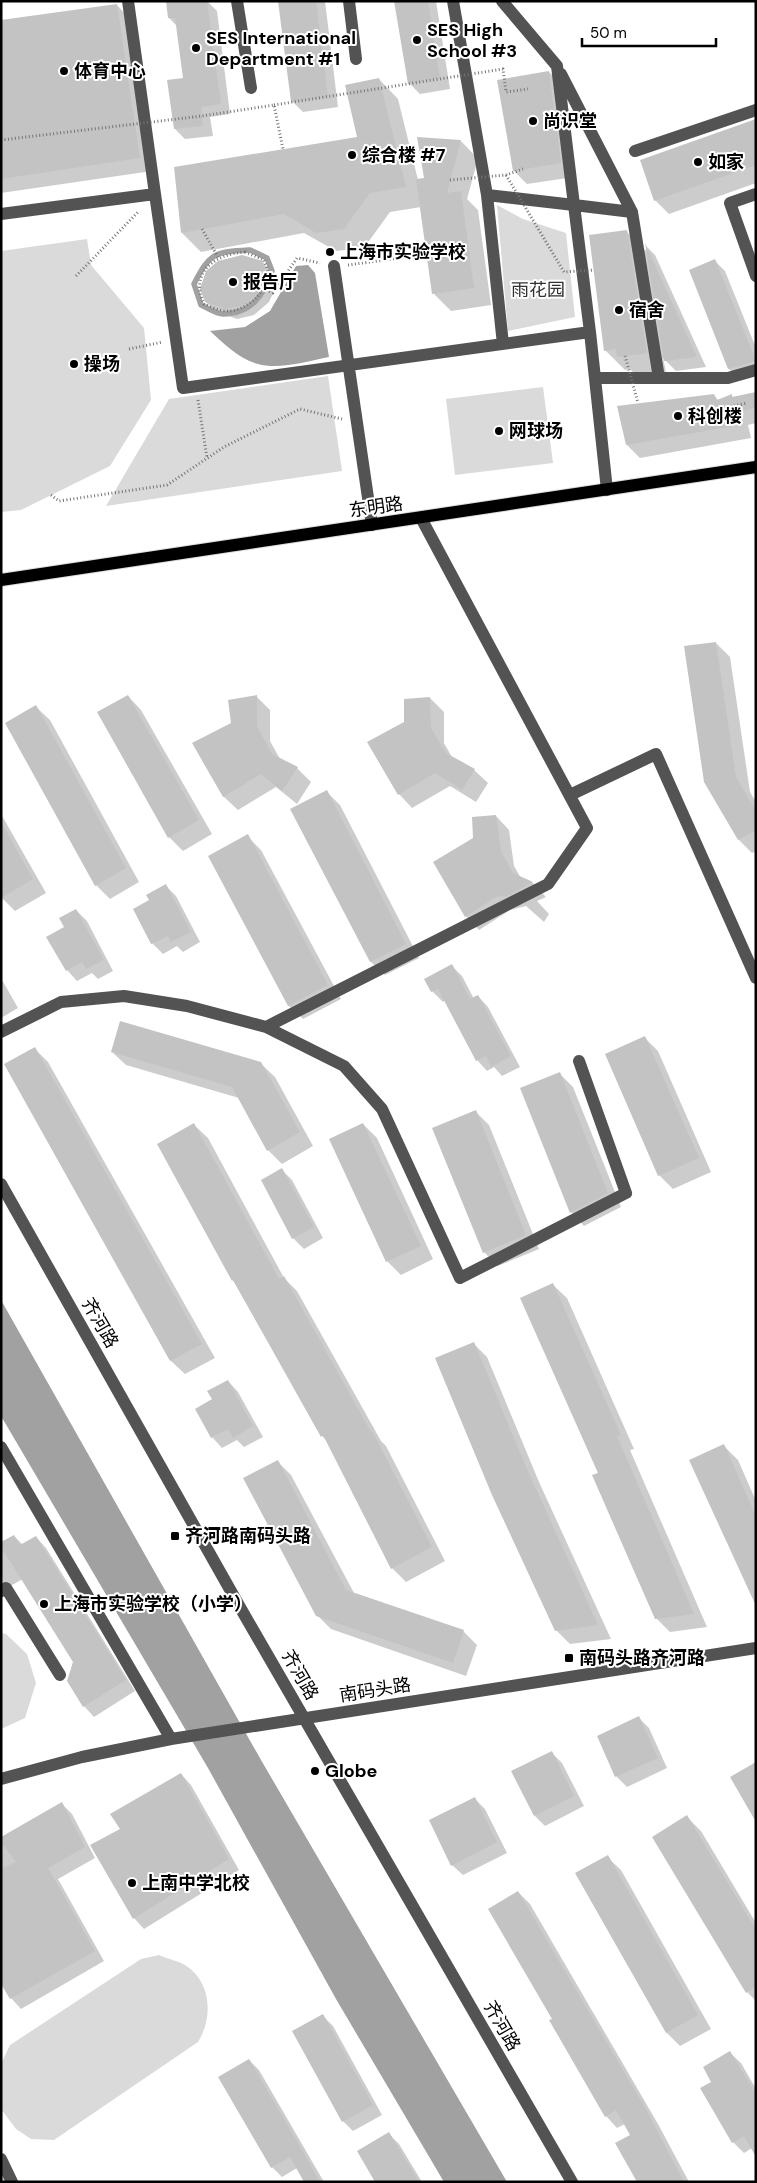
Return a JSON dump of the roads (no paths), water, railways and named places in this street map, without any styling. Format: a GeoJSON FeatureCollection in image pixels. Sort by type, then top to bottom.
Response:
{"type":"FeatureCollection","features":[{"type":"Feature","properties":{"kind":"main road","name":"东明路"},"geometry":{"type":"LineString","coordinates":[[1,580],[756,467]]}},
{"type":"Feature","properties":{"kind":"street"},"geometry":{"type":"LineString","coordinates":[[128,1],[184,388],[590,332]]}},
{"type":"Feature","properties":{"kind":"street"},"geometry":{"type":"LineString","coordinates":[[237,1],[251,88]]}},
{"type":"Feature","properties":{"kind":"street"},"geometry":{"type":"LineString","coordinates":[[349,1],[356,59]]}},
{"type":"Feature","properties":{"kind":"street"},"geometry":{"type":"LineString","coordinates":[[453,1],[487,195],[503,344]]}},
{"type":"Feature","properties":{"kind":"street"},"geometry":{"type":"LineString","coordinates":[[502,1],[557,66],[632,212],[658,378]]}},
{"type":"Feature","properties":{"kind":"street"},"geometry":{"type":"LineString","coordinates":[[557,66],[590,332],[607,490]]}},
{"type":"Feature","properties":{"kind":"street"},"geometry":{"type":"LineString","coordinates":[[634,151],[756,110]]}},
{"type":"Feature","properties":{"kind":"street"},"geometry":{"type":"LineString","coordinates":[[1,214],[155,194]]}},
{"type":"Feature","properties":{"kind":"street"},"geometry":{"type":"LineString","coordinates":[[756,194],[730,203],[756,276]]}},
{"type":"Feature","properties":{"kind":"street"},"geometry":{"type":"LineString","coordinates":[[487,195],[632,212]]}},
{"type":"Feature","properties":{"kind":"street"},"geometry":{"type":"LineString","coordinates":[[334,266],[372,525]]}},
{"type":"Feature","properties":{"kind":"street"},"geometry":{"type":"LineString","coordinates":[[595,378],[728,378],[756,370]]}},
{"type":"Feature","properties":{"kind":"street"},"geometry":{"type":"LineString","coordinates":[[266,1027],[548,884],[588,828],[421,518]]}},
{"type":"Feature","properties":{"kind":"street"},"geometry":{"type":"LineString","coordinates":[[570,795],[656,754],[756,978]]}},
{"type":"Feature","properties":{"kind":"street"},"geometry":{"type":"LineString","coordinates":[[1,1032],[61,1002],[124,996],[187,1006],[266,1027],[344,1066],[382,1109],[460,1278],[626,1193],[579,1061]]}},
{"type":"Feature","properties":{"kind":"street","name":"齐河路"},"geometry":{"type":"LineString","coordinates":[[1,1184],[305,1719],[572,2182]]}},
{"type":"Feature","properties":{"kind":"street"},"geometry":{"type":"LineString","coordinates":[[1,1447],[171,1739]]}},
{"type":"Feature","properties":{"kind":"street"},"geometry":{"type":"LineString","coordinates":[[1,1591],[6,1588],[60,1675]]}},
{"type":"Feature","properties":{"kind":"street","name":"南码头路"},"geometry":{"type":"LineString","coordinates":[[1,1779],[82,1757],[171,1739],[756,1648]]}},
{"type":"Feature","properties":{"kind":"street"},"geometry":{"type":"LineString","coordinates":[[1,2159],[12,2182]]}},
{"type":"Feature","properties":{"kind":"waterway"},"geometry":{"type":"LineString","coordinates":[[250,250],[267,258],[272,271],[265,288],[255,302],[241,311],[223,314],[201,305],[194,284],[205,265],[221,253],[250,250]]}},
{"type":"Feature","properties":{"kind":"place","name":"SES High School #3"},"geometry":{"type":"Point","coordinates":[417,40]}},
{"type":"Feature","properties":{"kind":"place","name":"SES International Department #1"},"geometry":{"type":"Point","coordinates":[196,48]}},
{"type":"Feature","properties":{"kind":"place","name":"体育中心"},"geometry":{"type":"Point","coordinates":[64,71]}},
{"type":"Feature","properties":{"kind":"place","name":"尚识堂"},"geometry":{"type":"Point","coordinates":[533,121]}},
{"type":"Feature","properties":{"kind":"place","name":"综合楼 #7"},"geometry":{"type":"Point","coordinates":[352,155]}},
{"type":"Feature","properties":{"kind":"place","name":"如家"},"geometry":{"type":"Point","coordinates":[698,162]}},
{"type":"Feature","properties":{"kind":"place","name":"上海市实验学校"},"geometry":{"type":"Point","coordinates":[330,252]}},
{"type":"Feature","properties":{"kind":"place","name":"报告厅"},"geometry":{"type":"Point","coordinates":[233,282]}},
{"type":"Feature","properties":{"kind":"place","name":"宿舍"},"geometry":{"type":"Point","coordinates":[619,310]}},
{"type":"Feature","properties":{"kind":"place","name":"操场"},"geometry":{"type":"Point","coordinates":[74,364]}},
{"type":"Feature","properties":{"kind":"place","name":"科创楼"},"geometry":{"type":"Point","coordinates":[678,416]}},
{"type":"Feature","properties":{"kind":"place","name":"网球场"},"geometry":{"type":"Point","coordinates":[499,431]}},
{"type":"Feature","properties":{"kind":"place","name":"齐河路南码头路"},"geometry":{"type":"Point","coordinates":[175,1536]}},
{"type":"Feature","properties":{"kind":"place","name":"上海市实验学校（小学）"},"geometry":{"type":"Point","coordinates":[44,1604]}},
{"type":"Feature","properties":{"kind":"place","name":"南码头路齐河路"},"geometry":{"type":"Point","coordinates":[569,1658]}},
{"type":"Feature","properties":{"kind":"place","name":"Globe"},"geometry":{"type":"Point","coordinates":[315,1771]}},
{"type":"Feature","properties":{"kind":"place","name":"上南中学北校"},"geometry":{"type":"Point","coordinates":[132,1883]}},
{"type":"Feature","properties":{"kind":"park label","name":"雨花园"},"geometry":{"type":"Point","coordinates":[538,290]}}]}
